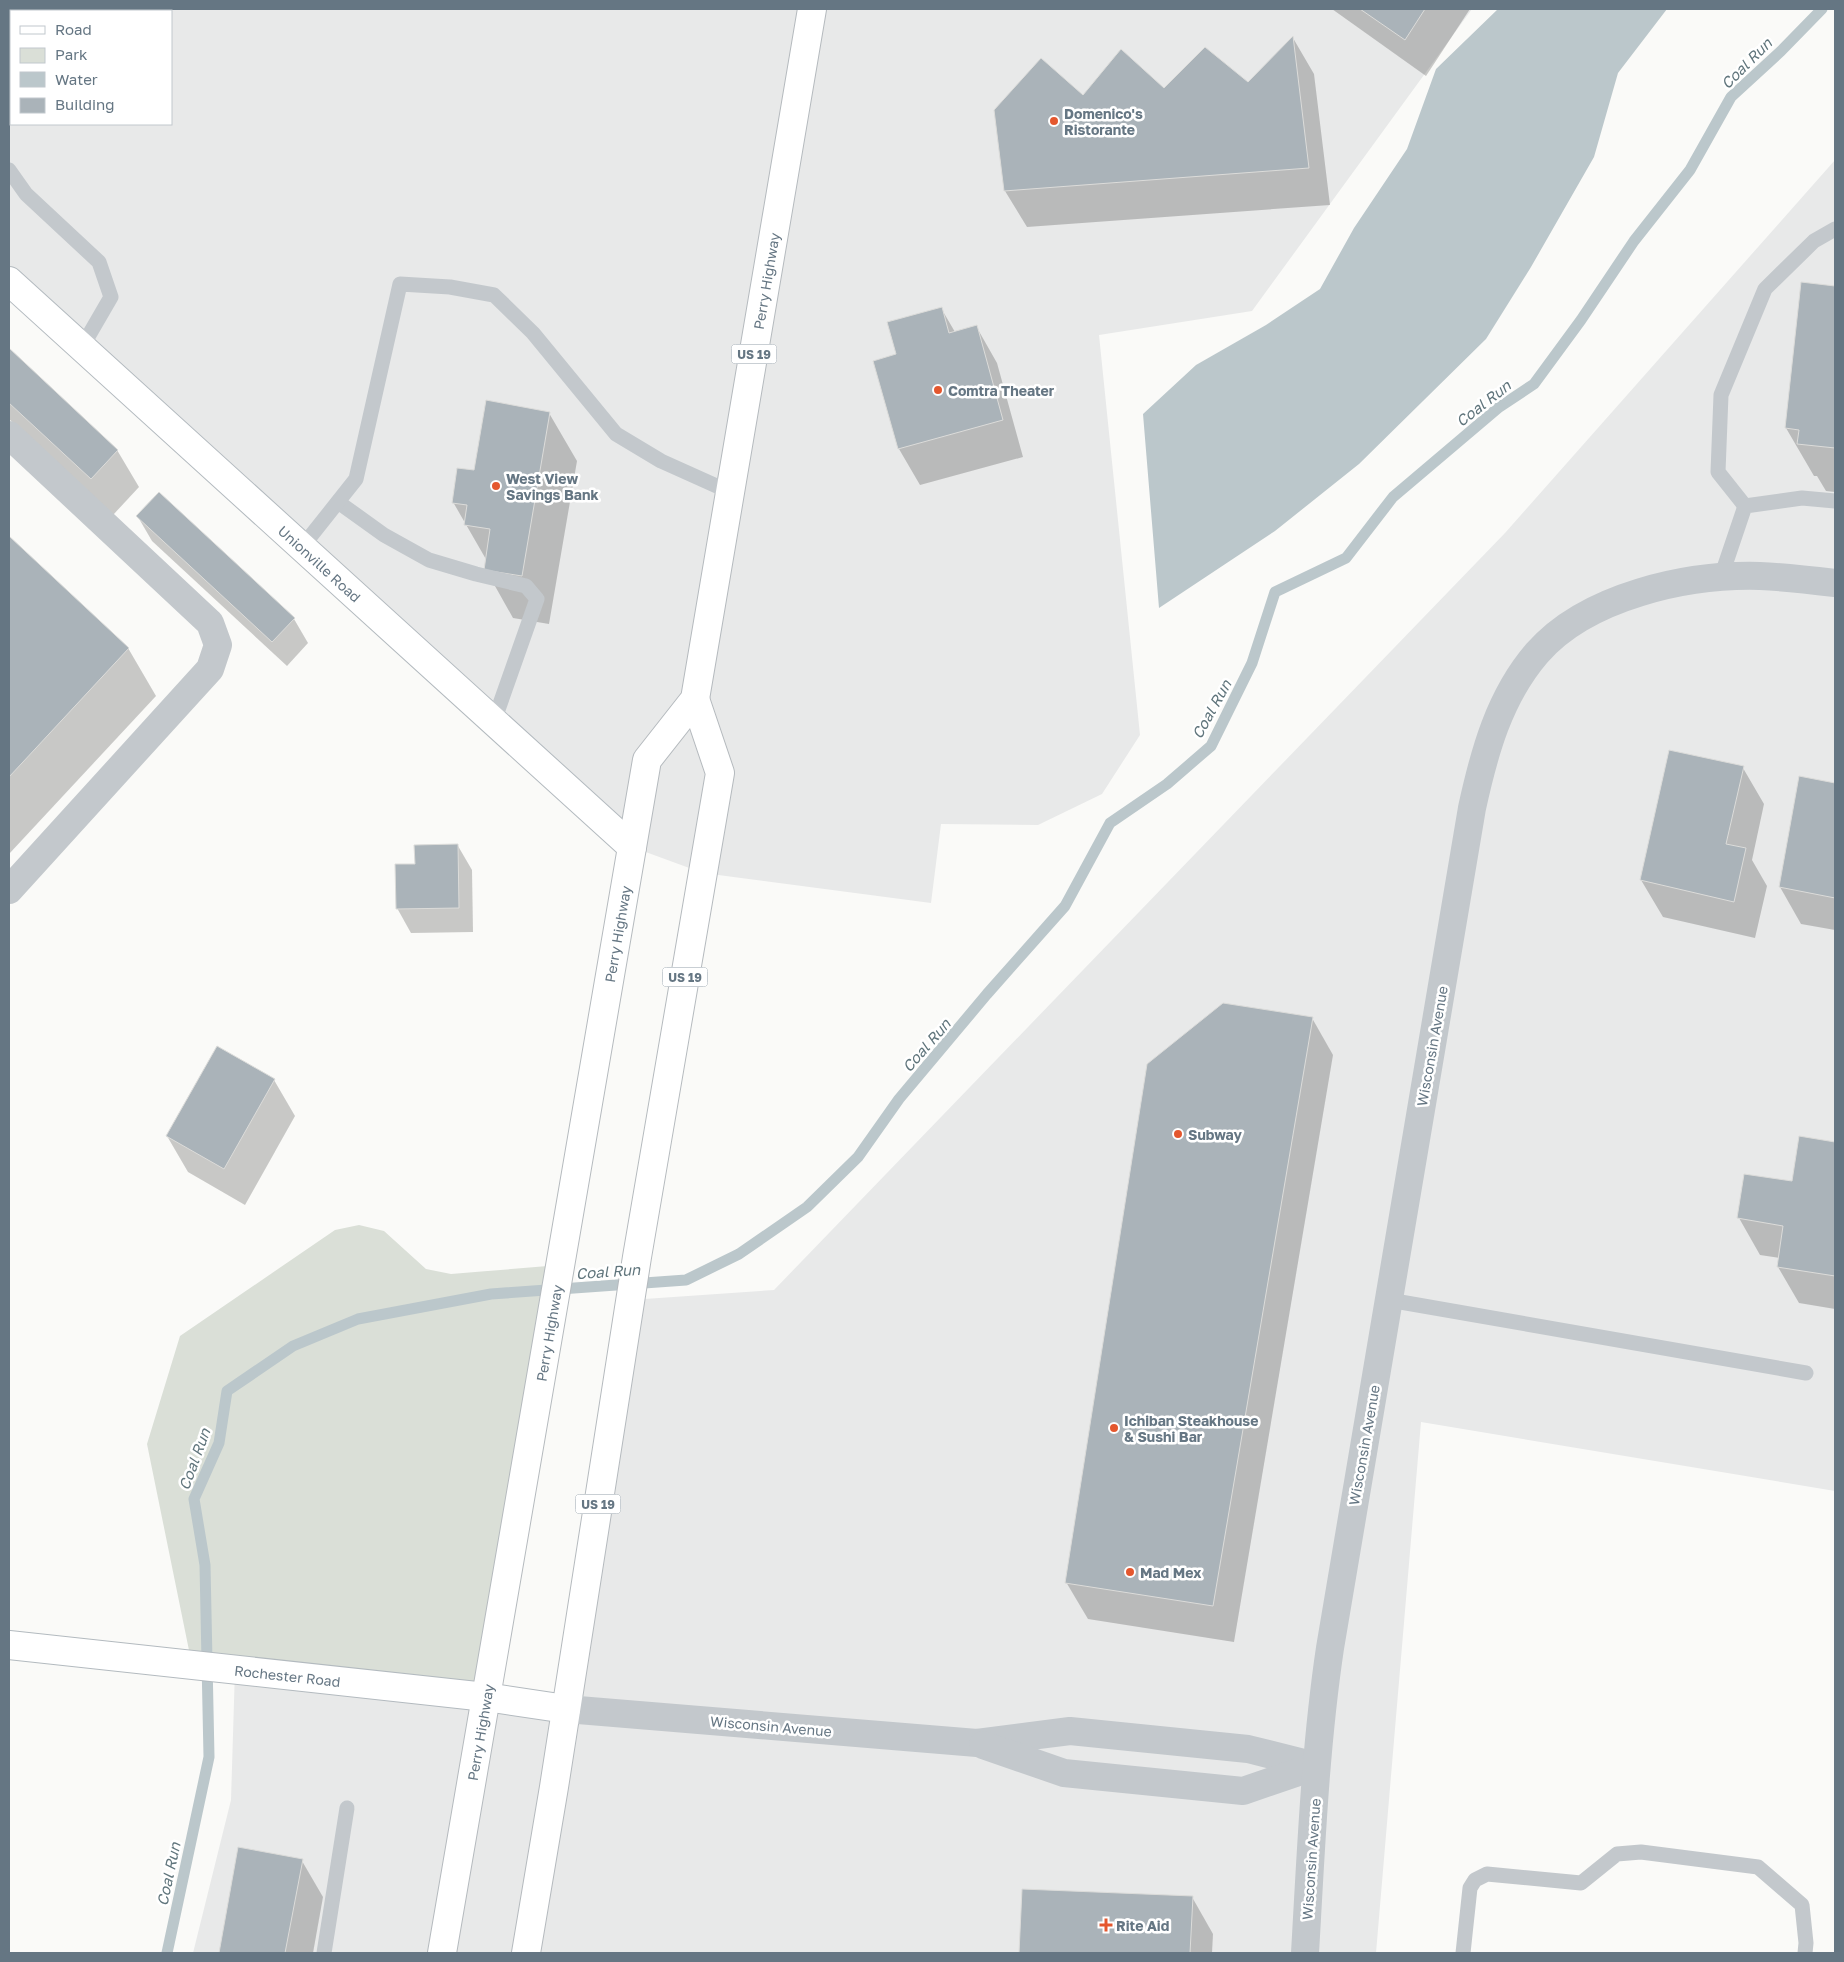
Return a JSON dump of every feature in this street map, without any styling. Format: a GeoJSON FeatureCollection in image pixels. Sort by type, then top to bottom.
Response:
{"type":"FeatureCollection","features":[{"type":"Feature","properties":{"kind":"main road","name":"Perry Highway"},"geometry":{"type":"LineString","coordinates":[[442,1953],[647,760],[694,699],[812,9]]}},
{"type":"Feature","properties":{"kind":"main road","name":"Unionville Road"},"geometry":{"type":"LineString","coordinates":[[9,281],[632,846]]}},
{"type":"Feature","properties":{"kind":"main road","name":"Perry Highway"},"geometry":{"type":"LineString","coordinates":[[526,1953],[637,1257],[720,773],[694,699]]}},
{"type":"Feature","properties":{"kind":"main road","name":"Rochester Road"},"geometry":{"type":"LineString","coordinates":[[9,1645],[235,1669],[566,1709]]}},
{"type":"Feature","properties":{"kind":"street"},"geometry":{"type":"LineString","coordinates":[[9,435],[210,623],[218,645],[210,669],[9,890]]}},
{"type":"Feature","properties":{"kind":"street","name":"Wisconsin Avenue"},"geometry":{"type":"LineString","coordinates":[[1305,1953],[1316,1766],[1321,1706],[1330,1648],[1472,808],[1484,756],[1500,712],[1519,677],[1537,652],[1559,632],[1581,618],[1613,602],[1647,590],[1681,582],[1721,577],[1759,576],[1835,583]]}},
{"type":"Feature","properties":{"kind":"street","name":"Wisconsin Avenue"},"geometry":{"type":"LineString","coordinates":[[566,1709],[977,1743],[1070,1731],[1248,1749],[1316,1766]]}},
{"type":"Feature","properties":{"kind":"street","name":"Wisconsin Avenue"},"geometry":{"type":"LineString","coordinates":[[977,1743],[1064,1773],[1243,1791],[1316,1766]]}},
{"type":"Feature","properties":{"kind":"lane"},"geometry":{"type":"LineString","coordinates":[[9,170],[26,194],[99,262],[111,297],[82,348]]}},
{"type":"Feature","properties":{"kind":"lane"},"geometry":{"type":"LineString","coordinates":[[1745,506],[1718,472],[1721,395],[1765,289],[1814,240],[1835,229]]}},
{"type":"Feature","properties":{"kind":"lane"},"geometry":{"type":"LineString","coordinates":[[302,547],[356,479],[400,284],[450,286],[494,295],[533,333],[616,434],[661,461],[730,492]]}},
{"type":"Feature","properties":{"kind":"lane"},"geometry":{"type":"LineString","coordinates":[[1745,506],[1802,498],[1835,501]]}},
{"type":"Feature","properties":{"kind":"lane"},"geometry":{"type":"LineString","coordinates":[[338,502],[384,536],[429,560],[526,586],[537,599],[494,721]]}},
{"type":"Feature","properties":{"kind":"lane"},"geometry":{"type":"LineString","coordinates":[[1721,577],[1745,506]]}},
{"type":"Feature","properties":{"kind":"lane"},"geometry":{"type":"LineString","coordinates":[[1389,1300],[1806,1373]]}},
{"type":"Feature","properties":{"kind":"lane"},"geometry":{"type":"LineString","coordinates":[[324,1953],[347,1808]]}},
{"type":"Feature","properties":{"kind":"lane"},"geometry":{"type":"LineString","coordinates":[[1462,1953],[1470,1888],[1475,1880],[1487,1874],[1581,1883],[1617,1854],[1641,1852],[1758,1867],[1802,1905],[1806,1943],[1805,1953]]}},
{"type":"Feature","properties":{"kind":"shaded area"},"geometry":{"type":"Polygon","coordinates":[[[9,9],[1472,9],[1252,311],[1099,335],[1140,735],[1102,794],[1038,825],[941,824],[931,903],[703,873],[632,847],[9,281],[9,9]]]}},
{"type":"Feature","properties":{"kind":"shaded area"},"geometry":{"type":"Polygon","coordinates":[[[1835,160],[1835,1491],[1421,1422],[1376,1953],[193,1953],[231,1800],[235,1669],[566,1709],[630,1300],[774,1290],[1505,533],[1835,160]]]}},
{"type":"Feature","properties":{"kind":"green space"},"geometry":{"type":"Polygon","coordinates":[[[359,1225],[384,1231],[426,1269],[451,1274],[560,1265],[486,1697],[192,1665],[147,1444],[180,1336],[335,1230],[359,1225]]]}},
{"type":"Feature","properties":{"kind":"water"},"geometry":{"type":"Polygon","coordinates":[[[1498,9],[1667,9],[1618,73],[1594,157],[1531,267],[1486,339],[1359,464],[1275,531],[1159,608],[1143,414],[1196,365],[1266,325],[1320,289],[1354,228],[1407,149],[1436,69],[1498,9]]]}},
{"type":"Feature","properties":{"kind":"building"},"geometry":{"type":"Polygon","coordinates":[[[1360,9],[1425,9],[1405,40],[1360,9]]]}},
{"type":"Feature","properties":{"kind":"building"},"geometry":{"type":"Polygon","coordinates":[[[1293,36],[1309,168],[1004,191],[994,110],[1041,58],[1083,95],[1121,49],[1164,88],[1205,47],[1248,82],[1293,36]]]}},
{"type":"Feature","properties":{"kind":"building"},"geometry":{"type":"Polygon","coordinates":[[[1801,282],[1835,286],[1835,448],[1797,444],[1799,430],[1785,428],[1801,282]]]}},
{"type":"Feature","properties":{"kind":"building","name":"Comtra Theater"},"geometry":{"type":"Polygon","coordinates":[[[942,307],[949,333],[977,325],[1003,420],[898,449],[873,361],[896,354],[887,322],[942,307]]]}},
{"type":"Feature","properties":{"kind":"building"},"geometry":{"type":"Polygon","coordinates":[[[9,348],[118,450],[91,479],[9,403],[9,348]]]}},
{"type":"Feature","properties":{"kind":"building","name":"West View Savings Bank"},"geometry":{"type":"Polygon","coordinates":[[[486,400],[550,412],[522,576],[484,570],[490,529],[464,525],[467,505],[452,503],[457,468],[474,470],[486,400]]]}},
{"type":"Feature","properties":{"kind":"building"},"geometry":{"type":"Polygon","coordinates":[[[159,492],[295,618],[272,642],[136,516],[159,492]]]}},
{"type":"Feature","properties":{"kind":"building"},"geometry":{"type":"Polygon","coordinates":[[[9,536],[129,648],[9,777],[9,536]]]}},
{"type":"Feature","properties":{"kind":"building"},"geometry":{"type":"Polygon","coordinates":[[[1669,750],[1744,766],[1726,844],[1746,848],[1734,902],[1640,880],[1669,750]]]}},
{"type":"Feature","properties":{"kind":"building"},"geometry":{"type":"Polygon","coordinates":[[[1799,776],[1835,783],[1835,898],[1779,887],[1799,776]]]}},
{"type":"Feature","properties":{"kind":"building"},"geometry":{"type":"Polygon","coordinates":[[[458,844],[459,908],[396,909],[395,864],[415,864],[414,845],[458,844]]]}},
{"type":"Feature","properties":{"kind":"building"},"geometry":{"type":"Polygon","coordinates":[[[1223,1003],[1313,1017],[1213,1606],[1065,1583],[1147,1064],[1223,1003]]]}},
{"type":"Feature","properties":{"kind":"building"},"geometry":{"type":"Polygon","coordinates":[[[217,1046],[275,1079],[224,1169],[166,1136],[217,1046]]]}},
{"type":"Feature","properties":{"kind":"building"},"geometry":{"type":"Polygon","coordinates":[[[1799,1136],[1835,1142],[1835,1276],[1777,1267],[1783,1226],[1737,1218],[1744,1174],[1792,1181],[1799,1136]]]}},
{"type":"Feature","properties":{"kind":"building"},"geometry":{"type":"Polygon","coordinates":[[[238,1847],[303,1859],[285,1953],[219,1953],[238,1847]]]}},
{"type":"Feature","properties":{"kind":"building","name":"Rite Aid"},"geometry":{"type":"Polygon","coordinates":[[[1022,1889],[1193,1896],[1190,1953],[1019,1953],[1022,1889]]]}},
{"type":"Feature","properties":{"kind":"waterway","name":"Coal Run"},"geometry":{"type":"LineString","coordinates":[[167,1953],[209,1757],[205,1565],[194,1499],[219,1443],[227,1391],[293,1346],[358,1319],[491,1294],[686,1280],[739,1254],[807,1207],[858,1157],[899,1099],[987,994],[1065,906],[1110,823],[1167,784],[1211,746],[1252,663],[1275,592],[1346,558],[1393,497],[1498,408],[1534,384],[1581,320],[1634,241],[1690,170],[1731,97],[1781,51],[1822,9]]}},
{"type":"Feature","properties":{"kind":"place","name":"Domenico's Ristorante"},"geometry":{"type":"Point","coordinates":[1054,121]}},
{"type":"Feature","properties":{"kind":"place","name":"Comtra Theater"},"geometry":{"type":"Point","coordinates":[938,390]}},
{"type":"Feature","properties":{"kind":"place","name":"West View Savings Bank"},"geometry":{"type":"Point","coordinates":[496,486]}},
{"type":"Feature","properties":{"kind":"place","name":"Subway"},"geometry":{"type":"Point","coordinates":[1178,1134]}},
{"type":"Feature","properties":{"kind":"place","name":"Ichiban Steakhouse & Sushi Bar"},"geometry":{"type":"Point","coordinates":[1114,1428]}},
{"type":"Feature","properties":{"kind":"place","name":"Mad Mex"},"geometry":{"type":"Point","coordinates":[1130,1572]}},
{"type":"Feature","properties":{"kind":"place","name":"Rite Aid"},"geometry":{"type":"Point","coordinates":[1106,1925]}}]}
